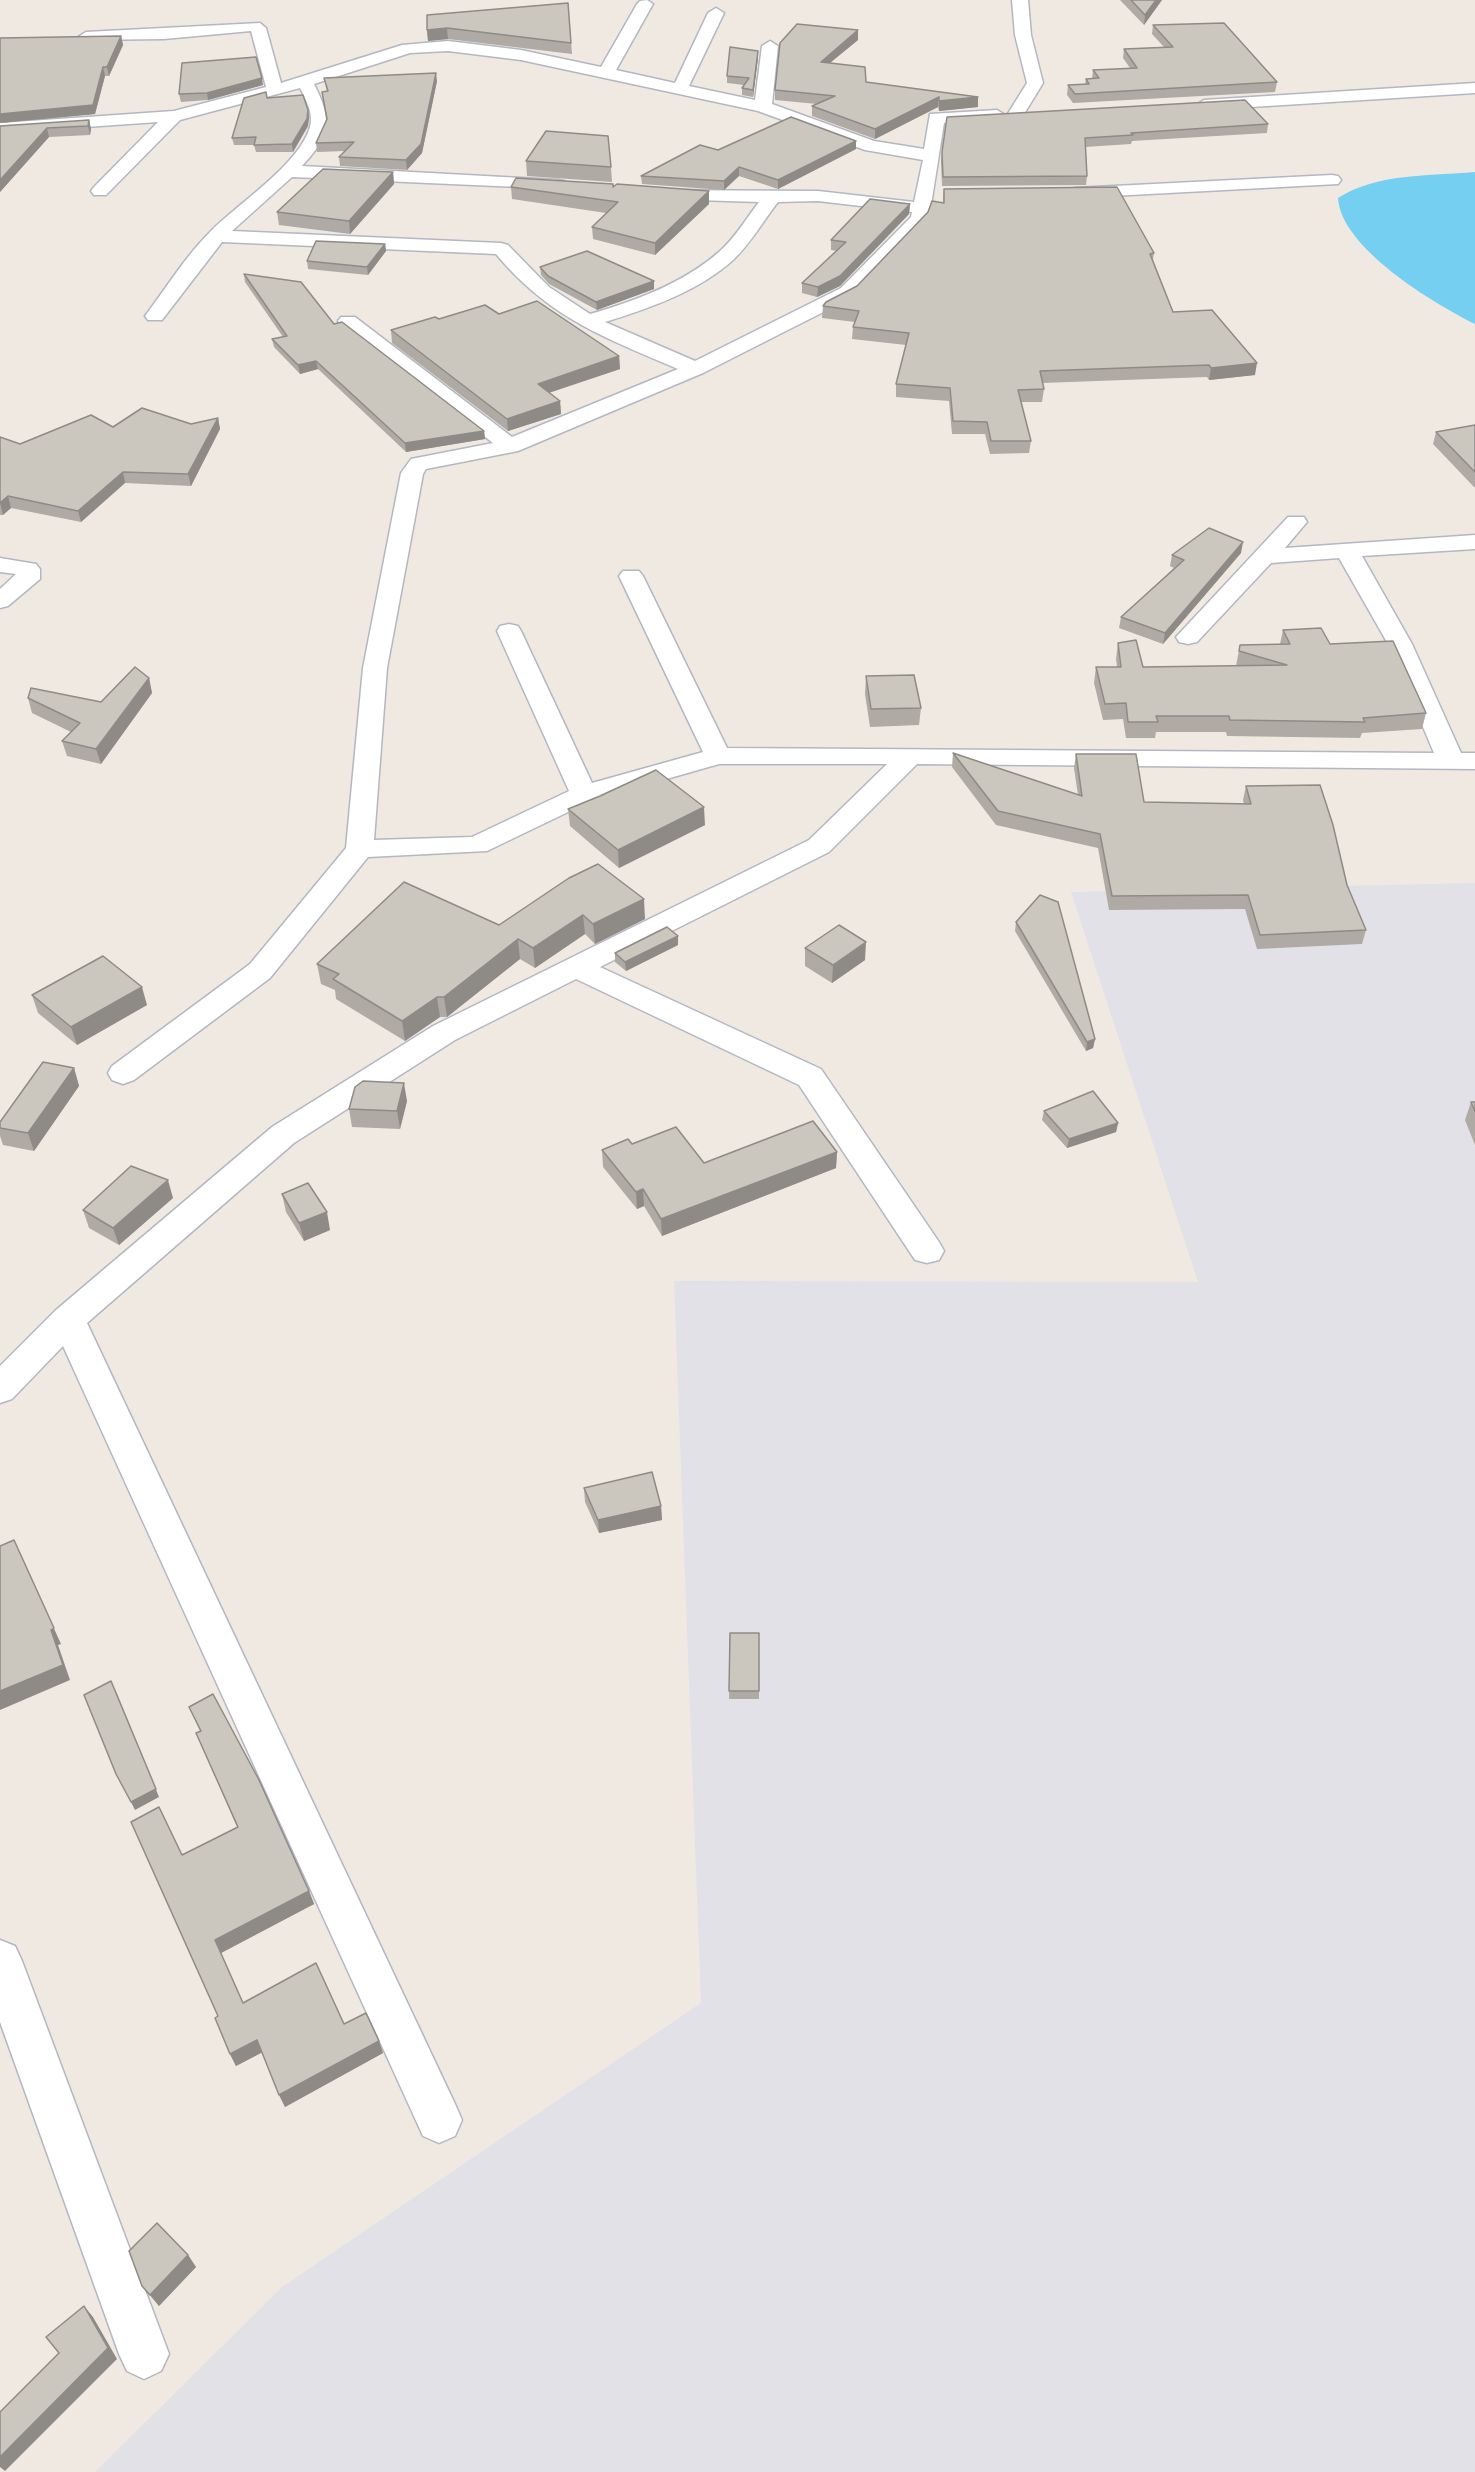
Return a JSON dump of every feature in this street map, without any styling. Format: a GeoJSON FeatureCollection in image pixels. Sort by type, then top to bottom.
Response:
{"type":"FeatureCollection","features":[{"type":"Feature","properties":{"kind":"street"},"geometry":{"type":"LineString","coordinates":[[1015,115],[1035,83],[1023,35],[1020,0]]}},
{"type":"Feature","properties":{"kind":"street"},"geometry":{"type":"LineString","coordinates":[[605,75],[645,4]]}},
{"type":"Feature","properties":{"kind":"street"},"geometry":{"type":"LineString","coordinates":[[680,89],[716,13]]}},
{"type":"Feature","properties":{"kind":"street"},"geometry":{"type":"LineString","coordinates":[[86,37],[164,34],[255,26],[258,28],[275,90]]}},
{"type":"Feature","properties":{"kind":"street"},"geometry":{"type":"LineString","coordinates":[[0,138],[8,127],[174,116],[305,82],[408,48],[448,46],[521,55],[605,75],[763,107],[871,146],[932,156]]}},
{"type":"Feature","properties":{"kind":"street"},"geometry":{"type":"LineString","coordinates":[[763,107],[770,46]]}},
{"type":"Feature","properties":{"kind":"street"},"geometry":{"type":"LineString","coordinates":[[155,316],[216,236],[287,171],[318,130],[320,116],[305,82]]}},
{"type":"Feature","properties":{"kind":"street"},"geometry":{"type":"LineString","coordinates":[[1192,106],[1475,88]]}},
{"type":"Feature","properties":{"kind":"street"},"geometry":{"type":"LineString","coordinates":[[123,1073],[260,971],[360,849],[375,668],[412,473],[419,464],[510,446],[696,369],[849,292],[920,218],[932,156],[936,117],[1039,114]]}},
{"type":"Feature","properties":{"kind":"street"},"geometry":{"type":"LineString","coordinates":[[100,191],[174,116]]}},
{"type":"Feature","properties":{"kind":"street"},"geometry":{"type":"LineString","coordinates":[[287,171],[581,187]]}},
{"type":"Feature","properties":{"kind":"street"},"geometry":{"type":"LineString","coordinates":[[1052,193],[1332,180]]}},
{"type":"Feature","properties":{"kind":"street"},"geometry":{"type":"LineString","coordinates":[[650,193],[713,197],[818,196],[923,200],[948,193]]}},
{"type":"Feature","properties":{"kind":"street"},"geometry":{"type":"LineString","coordinates":[[584,321],[612,315],[705,272],[727,256],[773,196]]}},
{"type":"Feature","properties":{"kind":"street"},"geometry":{"type":"LineString","coordinates":[[216,236],[491,246],[501,249],[527,281],[584,321],[696,369]]}},
{"type":"Feature","properties":{"kind":"street"},"geometry":{"type":"LineString","coordinates":[[348,321],[510,446]]}},
{"type":"Feature","properties":{"kind":"street"},"geometry":{"type":"LineString","coordinates":[[1188,637],[1296,522]]}},
{"type":"Feature","properties":{"kind":"street"},"geometry":{"type":"LineString","coordinates":[[1264,556],[1475,542]]}},
{"type":"Feature","properties":{"kind":"street"},"geometry":{"type":"LineString","coordinates":[[360,849],[477,845],[584,794],[718,756],[1463,761],[1347,551]]}},
{"type":"Feature","properties":{"kind":"street"},"geometry":{"type":"LineString","coordinates":[[0,565],[28,568],[28,579],[0,601]]}},
{"type":"Feature","properties":{"kind":"street"},"geometry":{"type":"LineString","coordinates":[[630,576],[718,756]]}},
{"type":"Feature","properties":{"kind":"street"},"geometry":{"type":"LineString","coordinates":[[509,631],[584,794]]}},
{"type":"Feature","properties":{"kind":"street"},"geometry":{"type":"LineString","coordinates":[[1,1386],[68,1319],[283,1135],[444,1033],[819,846],[910,756]]}},
{"type":"Feature","properties":{"kind":"street"},"geometry":{"type":"LineString","coordinates":[[576,967],[810,1077],[927,1251]]}},
{"type":"Feature","properties":{"kind":"street"},"geometry":{"type":"LineString","coordinates":[[68,1319],[439,2120]]}},
{"type":"Feature","properties":{"kind":"street"},"geometry":{"type":"LineString","coordinates":[[0,1961],[144,2354]]}},
{"type":"Feature","properties":{"kind":"shaded area"},"geometry":{"type":"Polygon","coordinates":[[[1475,883],[1475,2472],[95,2472],[282,2287],[701,2003],[674,1281],[1198,1282],[1071,892],[1475,883]]]}},
{"type":"Feature","properties":{"kind":"water"},"geometry":{"type":"Polygon","coordinates":[[[1475,172],[1475,324],[1414,288],[1372,254],[1355,236],[1343,217],[1338,198],[1353,190],[1387,180],[1422,175],[1475,172]]]}},
{"type":"Feature","properties":{"kind":"building"},"geometry":{"type":"Polygon","coordinates":[[[1131,0],[1156,0],[1145,15],[1131,0]]]}},
{"type":"Feature","properties":{"kind":"building"},"geometry":{"type":"Polygon","coordinates":[[[568,3],[571,43],[447,28],[427,30],[427,15],[568,3]]]}},
{"type":"Feature","properties":{"kind":"building"},"geometry":{"type":"Polygon","coordinates":[[[1224,23],[1277,82],[1075,94],[1068,85],[1089,84],[1086,79],[1099,78],[1093,70],[1137,68],[1124,49],[1173,47],[1153,25],[1224,23]]]}},
{"type":"Feature","properties":{"kind":"building"},"geometry":{"type":"Polygon","coordinates":[[[797,24],[858,30],[821,62],[865,67],[866,82],[978,97],[939,101],[939,97],[875,129],[812,106],[835,96],[775,90],[780,43],[797,24]]]}},
{"type":"Feature","properties":{"kind":"building"},"geometry":{"type":"Polygon","coordinates":[[[121,36],[107,67],[103,67],[93,105],[0,114],[0,38],[121,36]]]}},
{"type":"Feature","properties":{"kind":"building"},"geometry":{"type":"Polygon","coordinates":[[[730,47],[758,51],[753,90],[742,88],[749,78],[727,76],[730,47]]]}},
{"type":"Feature","properties":{"kind":"building"},"geometry":{"type":"Polygon","coordinates":[[[256,57],[262,78],[207,93],[179,94],[182,63],[256,57]]]}},
{"type":"Feature","properties":{"kind":"building"},"geometry":{"type":"Polygon","coordinates":[[[436,73],[421,144],[406,160],[339,157],[354,142],[316,143],[327,119],[322,92],[328,91],[324,78],[436,73]]]}},
{"type":"Feature","properties":{"kind":"building"},"geometry":{"type":"Polygon","coordinates":[[[266,92],[267,98],[303,95],[308,110],[307,119],[292,144],[254,145],[256,137],[232,138],[244,98],[266,92]]]}},
{"type":"Feature","properties":{"kind":"building"},"geometry":{"type":"Polygon","coordinates":[[[1245,100],[1268,124],[1085,138],[1087,176],[943,177],[942,152],[947,117],[1245,100]]]}},
{"type":"Feature","properties":{"kind":"building"},"geometry":{"type":"Polygon","coordinates":[[[791,117],[856,141],[778,180],[739,167],[724,181],[641,176],[700,145],[718,150],[791,117]]]}},
{"type":"Feature","properties":{"kind":"building"},"geometry":{"type":"Polygon","coordinates":[[[89,120],[88,126],[47,128],[0,180],[0,126],[89,120]]]}},
{"type":"Feature","properties":{"kind":"building"},"geometry":{"type":"Polygon","coordinates":[[[546,131],[608,136],[611,167],[526,161],[546,131]]]}},
{"type":"Feature","properties":{"kind":"building"},"geometry":{"type":"Polygon","coordinates":[[[323,169],[393,172],[349,221],[277,212],[323,169]]]}},
{"type":"Feature","properties":{"kind":"building"},"geometry":{"type":"Polygon","coordinates":[[[516,178],[613,184],[613,187],[617,184],[709,191],[655,243],[592,227],[618,202],[511,187],[516,178]]]}},
{"type":"Feature","properties":{"kind":"building"},"geometry":{"type":"Polygon","coordinates":[[[1117,187],[1154,253],[1150,254],[1173,312],[1212,310],[1257,363],[1211,368],[1209,365],[1040,371],[1044,389],[1018,390],[1031,441],[991,441],[987,422],[953,421],[950,388],[896,384],[909,333],[853,327],[859,311],[823,306],[826,302],[857,286],[928,212],[932,201],[944,203],[944,189],[1117,187]]]}},
{"type":"Feature","properties":{"kind":"building"},"geometry":{"type":"Polygon","coordinates":[[[870,199],[910,204],[840,276],[818,287],[802,283],[846,242],[831,240],[870,199]]]}},
{"type":"Feature","properties":{"kind":"building"},"geometry":{"type":"Polygon","coordinates":[[[316,241],[385,244],[367,267],[307,261],[316,241]]]}},
{"type":"Feature","properties":{"kind":"building"},"geometry":{"type":"Polygon","coordinates":[[[587,251],[654,281],[596,302],[548,276],[540,267],[587,251]]]}},
{"type":"Feature","properties":{"kind":"building"},"geometry":{"type":"Polygon","coordinates":[[[244,274],[301,282],[334,324],[342,322],[484,431],[405,443],[316,361],[298,365],[272,339],[287,336],[244,274]]]}},
{"type":"Feature","properties":{"kind":"building"},"geometry":{"type":"Polygon","coordinates":[[[537,301],[619,356],[538,384],[560,401],[507,419],[391,330],[485,305],[499,314],[537,301]]]}},
{"type":"Feature","properties":{"kind":"building"},"geometry":{"type":"Polygon","coordinates":[[[142,408],[191,424],[218,418],[188,474],[123,472],[78,511],[8,496],[0,503],[0,437],[20,444],[91,415],[113,427],[142,408]]]}},
{"type":"Feature","properties":{"kind":"building"},"geometry":{"type":"Polygon","coordinates":[[[1475,425],[1475,472],[1436,432],[1475,425]]]}},
{"type":"Feature","properties":{"kind":"building"},"geometry":{"type":"Polygon","coordinates":[[[1209,528],[1243,542],[1165,633],[1121,617],[1184,560],[1172,555],[1209,528]]]}},
{"type":"Feature","properties":{"kind":"building"},"geometry":{"type":"Polygon","coordinates":[[[1321,628],[1330,644],[1393,641],[1426,713],[1363,718],[1365,722],[1230,720],[1229,716],[1156,716],[1158,722],[1128,722],[1126,703],[1105,704],[1096,667],[1121,667],[1118,643],[1136,640],[1143,667],[1287,665],[1239,651],[1240,645],[1290,644],[1283,630],[1321,628]]]}},
{"type":"Feature","properties":{"kind":"building"},"geometry":{"type":"Polygon","coordinates":[[[135,667],[149,678],[96,749],[62,741],[80,723],[28,698],[31,688],[101,702],[135,667]]]}},
{"type":"Feature","properties":{"kind":"building"},"geometry":{"type":"Polygon","coordinates":[[[914,675],[921,708],[871,709],[866,676],[914,675]]]}},
{"type":"Feature","properties":{"kind":"building"},"geometry":{"type":"Polygon","coordinates":[[[953,753],[1082,796],[1076,754],[1136,754],[1144,802],[1251,804],[1246,786],[1320,785],[1333,825],[1347,885],[1366,930],[1260,935],[1248,895],[1112,896],[1100,834],[998,811],[953,753]]]}},
{"type":"Feature","properties":{"kind":"building"},"geometry":{"type":"Polygon","coordinates":[[[656,770],[704,807],[618,850],[568,809],[600,796],[656,770]]]}},
{"type":"Feature","properties":{"kind":"building"},"geometry":{"type":"Polygon","coordinates":[[[598,864],[644,899],[593,924],[583,915],[533,948],[518,939],[444,997],[437,997],[402,1021],[333,979],[339,974],[317,964],[404,882],[499,925],[569,878],[598,864]]]}},
{"type":"Feature","properties":{"kind":"building"},"geometry":{"type":"Polygon","coordinates":[[[1040,895],[1058,902],[1095,1039],[1087,1042],[1016,922],[1040,895]]]}},
{"type":"Feature","properties":{"kind":"building"},"geometry":{"type":"Polygon","coordinates":[[[839,925],[866,942],[833,965],[805,948],[839,925]]]}},
{"type":"Feature","properties":{"kind":"building"},"geometry":{"type":"Polygon","coordinates":[[[667,927],[678,936],[625,962],[615,953],[667,927]]]}},
{"type":"Feature","properties":{"kind":"building"},"geometry":{"type":"Polygon","coordinates":[[[103,956],[142,987],[71,1027],[32,995],[103,956]]]}},
{"type":"Feature","properties":{"kind":"building"},"geometry":{"type":"Polygon","coordinates":[[[43,1062],[74,1068],[28,1133],[0,1128],[0,1122],[43,1062]]]}},
{"type":"Feature","properties":{"kind":"building"},"geometry":{"type":"Polygon","coordinates":[[[363,1081],[404,1083],[397,1111],[349,1109],[355,1087],[363,1081]]]}},
{"type":"Feature","properties":{"kind":"building"},"geometry":{"type":"Polygon","coordinates":[[[1093,1091],[1118,1123],[1069,1139],[1044,1111],[1093,1091]]]}},
{"type":"Feature","properties":{"kind":"building"},"geometry":{"type":"Polygon","coordinates":[[[813,1121],[837,1152],[661,1219],[643,1189],[636,1192],[602,1150],[628,1139],[632,1144],[676,1127],[704,1163],[813,1121]]]}},
{"type":"Feature","properties":{"kind":"building"},"geometry":{"type":"Polygon","coordinates":[[[131,1166],[168,1180],[113,1228],[83,1210],[131,1166]]]}},
{"type":"Feature","properties":{"kind":"building"},"geometry":{"type":"Polygon","coordinates":[[[308,1183],[327,1212],[299,1223],[282,1194],[308,1183]]]}},
{"type":"Feature","properties":{"kind":"building"},"geometry":{"type":"Polygon","coordinates":[[[652,1472],[661,1506],[598,1520],[584,1488],[652,1472]]]}},
{"type":"Feature","properties":{"kind":"building"},"geometry":{"type":"Polygon","coordinates":[[[14,1540],[54,1628],[51,1630],[63,1665],[0,1691],[0,1546],[14,1540]]]}},
{"type":"Feature","properties":{"kind":"building"},"geometry":{"type":"Polygon","coordinates":[[[730,1633],[759,1633],[759,1691],[729,1691],[730,1633]]]}},
{"type":"Feature","properties":{"kind":"building"},"geometry":{"type":"Polygon","coordinates":[[[111,1681],[156,1789],[131,1802],[116,1774],[84,1695],[111,1681]]]}},
{"type":"Feature","properties":{"kind":"building"},"geometry":{"type":"Polygon","coordinates":[[[213,1694],[259,1780],[309,1891],[215,1940],[243,2003],[316,1963],[344,2024],[366,2013],[379,2041],[279,2095],[257,2040],[230,2054],[215,2018],[218,2016],[131,1822],[159,1807],[182,1855],[238,1827],[196,1733],[201,1731],[189,1707],[213,1694]]]}},
{"type":"Feature","properties":{"kind":"building"},"geometry":{"type":"Polygon","coordinates":[[[157,2223],[188,2255],[150,2295],[142,2286],[129,2251],[157,2223]]]}},
{"type":"Feature","properties":{"kind":"building"},"geometry":{"type":"Polygon","coordinates":[[[84,2306],[108,2348],[0,2457],[0,2412],[59,2353],[46,2337],[84,2306]]]}}]}
